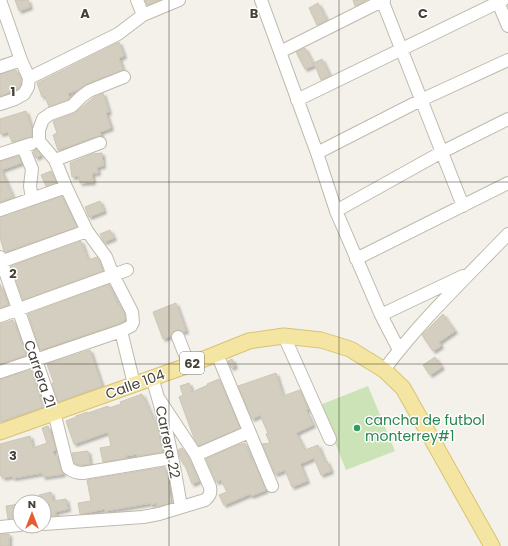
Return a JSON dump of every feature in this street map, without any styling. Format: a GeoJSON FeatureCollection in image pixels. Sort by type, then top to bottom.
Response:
{"type":"FeatureCollection","features":[{"type":"Feature","properties":{"kind":"main road","name":"Calle 104"},"geometry":{"type":"LineString","coordinates":[[0,432],[188,365],[249,341],[284,336],[320,340],[350,349],[384,370]]}},
{"type":"Feature","properties":{"kind":"main road","name":"62"},"geometry":{"type":"LineString","coordinates":[[384,370],[403,388],[492,546]]}},
{"type":"Feature","properties":{"kind":"street"},"geometry":{"type":"LineString","coordinates":[[0,0],[4,23],[29,78],[28,87],[24,94],[0,104]]}},
{"type":"Feature","properties":{"kind":"street"},"geometry":{"type":"LineString","coordinates":[[137,0],[143,15]]}},
{"type":"Feature","properties":{"kind":"street"},"geometry":{"type":"LineString","coordinates":[[29,78],[118,34],[143,15],[179,0]]}},
{"type":"Feature","properties":{"kind":"street"},"geometry":{"type":"LineString","coordinates":[[261,0],[317,153],[336,211],[381,316],[399,350]]}},
{"type":"Feature","properties":{"kind":"street"},"geometry":{"type":"LineString","coordinates":[[280,52],[383,0],[463,206]]}},
{"type":"Feature","properties":{"kind":"street"},"geometry":{"type":"LineString","coordinates":[[297,100],[500,1],[508,26]]}},
{"type":"Feature","properties":{"kind":"street"},"geometry":{"type":"LineString","coordinates":[[0,67],[21,60]]}},
{"type":"Feature","properties":{"kind":"street"},"geometry":{"type":"LineString","coordinates":[[317,153],[421,100],[508,60]]}},
{"type":"Feature","properties":{"kind":"street"},"geometry":{"type":"LineString","coordinates":[[0,372],[121,331],[131,326],[133,322],[133,317],[103,251],[87,231],[66,188],[55,160],[39,141],[43,119],[72,106],[80,97],[89,91],[124,77]]}},
{"type":"Feature","properties":{"kind":"street"},"geometry":{"type":"LineString","coordinates":[[336,211],[442,152],[508,118]]}},
{"type":"Feature","properties":{"kind":"street"},"geometry":{"type":"LineString","coordinates":[[0,154],[39,141]]}},
{"type":"Feature","properties":{"kind":"street"},"geometry":{"type":"LineString","coordinates":[[55,160],[100,144]]}},
{"type":"Feature","properties":{"kind":"street"},"geometry":{"type":"LineString","coordinates":[[23,147],[32,169],[30,190],[32,199]]}},
{"type":"Feature","properties":{"kind":"street"},"geometry":{"type":"LineString","coordinates":[[356,259],[508,183]]}},
{"type":"Feature","properties":{"kind":"street"},"geometry":{"type":"LineString","coordinates":[[0,210],[66,188]]}},
{"type":"Feature","properties":{"kind":"street"},"geometry":{"type":"LineString","coordinates":[[0,260],[87,231]]}},
{"type":"Feature","properties":{"kind":"street"},"geometry":{"type":"LineString","coordinates":[[384,370],[399,350],[469,273],[508,234]]}},
{"type":"Feature","properties":{"kind":"street","name":"Carrera 21"},"geometry":{"type":"LineString","coordinates":[[0,260],[54,412],[68,468],[77,473],[172,458]]}},
{"type":"Feature","properties":{"kind":"street"},"geometry":{"type":"LineString","coordinates":[[0,316],[126,270]]}},
{"type":"Feature","properties":{"kind":"street"},"geometry":{"type":"LineString","coordinates":[[381,316],[469,273]]}},
{"type":"Feature","properties":{"kind":"street"},"geometry":{"type":"LineString","coordinates":[[121,331],[134,384]]}},
{"type":"Feature","properties":{"kind":"street"},"geometry":{"type":"LineString","coordinates":[[284,336],[330,439]]}},
{"type":"Feature","properties":{"kind":"street"},"geometry":{"type":"LineString","coordinates":[[178,337],[188,365]]}},
{"type":"Feature","properties":{"kind":"street"},"geometry":{"type":"LineString","coordinates":[[217,354],[272,486]]}},
{"type":"Feature","properties":{"kind":"street","name":"Carrera 22"},"geometry":{"type":"LineString","coordinates":[[152,378],[159,400],[181,507]]}},
{"type":"Feature","properties":{"kind":"street"},"geometry":{"type":"LineString","coordinates":[[52,523],[143,517],[159,514],[205,500],[209,497],[211,492],[210,487],[196,455],[159,400]]}},
{"type":"Feature","properties":{"kind":"street"},"geometry":{"type":"LineString","coordinates":[[196,455],[249,432]]}},
{"type":"Feature","properties":{"kind":"street"},"geometry":{"type":"LineString","coordinates":[[0,527],[12,526]]}},
{"type":"Feature","properties":{"kind":"green space","name":"cancha de futbol monterrey#1"},"geometry":{"type":"Polygon","coordinates":[[[368,386],[395,451],[346,470],[320,405],[368,386]]]}},
{"type":"Feature","properties":{"kind":"building"},"geometry":{"type":"Polygon","coordinates":[[[15,0],[28,0],[30,7],[19,11],[15,0]]]}},
{"type":"Feature","properties":{"kind":"building"},"geometry":{"type":"Polygon","coordinates":[[[145,0],[160,0],[147,5],[145,0]]]}},
{"type":"Feature","properties":{"kind":"building"},"geometry":{"type":"Polygon","coordinates":[[[353,0],[367,0],[355,6],[353,0]]]}},
{"type":"Feature","properties":{"kind":"building"},"geometry":{"type":"Polygon","coordinates":[[[318,3],[327,20],[317,25],[309,8],[318,3]]]}},
{"type":"Feature","properties":{"kind":"building"},"geometry":{"type":"Polygon","coordinates":[[[119,42],[124,56],[119,58],[123,70],[86,84],[78,90],[68,93],[68,100],[49,107],[45,96],[42,97],[37,83],[119,42]]]}},
{"type":"Feature","properties":{"kind":"building"},"geometry":{"type":"Polygon","coordinates":[[[305,48],[314,65],[305,69],[296,52],[305,48]]]}},
{"type":"Feature","properties":{"kind":"building"},"geometry":{"type":"Polygon","coordinates":[[[322,59],[330,76],[321,80],[314,63],[322,59]]]}},
{"type":"Feature","properties":{"kind":"building"},"geometry":{"type":"Polygon","coordinates":[[[16,70],[21,82],[19,88],[0,96],[0,74],[16,70]]]}},
{"type":"Feature","properties":{"kind":"building"},"geometry":{"type":"Polygon","coordinates":[[[103,93],[109,112],[106,113],[111,128],[100,132],[101,135],[58,150],[53,135],[57,133],[53,121],[75,113],[93,98],[103,93]]]}},
{"type":"Feature","properties":{"kind":"building"},"geometry":{"type":"Polygon","coordinates":[[[26,111],[32,130],[32,137],[12,142],[8,132],[0,134],[0,119],[26,111]]]}},
{"type":"Feature","properties":{"kind":"building"},"geometry":{"type":"Polygon","coordinates":[[[36,149],[41,155],[36,158],[33,151],[36,149]]]}},
{"type":"Feature","properties":{"kind":"building"},"geometry":{"type":"Polygon","coordinates":[[[102,153],[103,166],[97,167],[98,173],[92,173],[93,182],[80,183],[79,176],[72,177],[70,163],[92,154],[102,153]]]}},
{"type":"Feature","properties":{"kind":"building"},"geometry":{"type":"Polygon","coordinates":[[[19,156],[21,163],[1,170],[13,197],[0,202],[0,161],[19,156]]]}},
{"type":"Feature","properties":{"kind":"building"},"geometry":{"type":"Polygon","coordinates":[[[51,171],[56,183],[46,186],[41,175],[51,171]]]}},
{"type":"Feature","properties":{"kind":"building"},"geometry":{"type":"Polygon","coordinates":[[[62,196],[77,227],[5,252],[4,251],[0,238],[0,217],[62,196]]]}},
{"type":"Feature","properties":{"kind":"building"},"geometry":{"type":"Polygon","coordinates":[[[100,201],[104,211],[89,217],[85,207],[100,201]]]}},
{"type":"Feature","properties":{"kind":"building"},"geometry":{"type":"Polygon","coordinates":[[[110,230],[114,238],[104,242],[100,234],[110,230]]]}},
{"type":"Feature","properties":{"kind":"building"},"geometry":{"type":"Polygon","coordinates":[[[81,241],[88,260],[97,257],[103,271],[23,300],[11,266],[81,241]]]}},
{"type":"Feature","properties":{"kind":"building"},"geometry":{"type":"Polygon","coordinates":[[[0,284],[8,305],[0,308],[0,284]]]}},
{"type":"Feature","properties":{"kind":"building"},"geometry":{"type":"Polygon","coordinates":[[[109,284],[118,305],[120,304],[125,314],[125,320],[118,324],[40,350],[28,314],[109,284]]]}},
{"type":"Feature","properties":{"kind":"building"},"geometry":{"type":"Polygon","coordinates":[[[176,303],[186,331],[183,332],[176,330],[171,336],[163,339],[153,312],[176,303]]]}},
{"type":"Feature","properties":{"kind":"building"},"geometry":{"type":"Polygon","coordinates":[[[443,314],[455,331],[439,342],[441,346],[433,351],[422,335],[443,314]]]}},
{"type":"Feature","properties":{"kind":"building"},"geometry":{"type":"Polygon","coordinates":[[[13,320],[26,355],[0,364],[0,324],[13,320]]]}},
{"type":"Feature","properties":{"kind":"building"},"geometry":{"type":"Polygon","coordinates":[[[90,350],[102,386],[58,402],[52,383],[54,383],[47,364],[90,350]]]}},
{"type":"Feature","properties":{"kind":"building"},"geometry":{"type":"Polygon","coordinates":[[[435,357],[442,367],[430,375],[423,365],[435,357]]]}},
{"type":"Feature","properties":{"kind":"building"},"geometry":{"type":"Polygon","coordinates":[[[232,359],[235,366],[231,368],[228,361],[232,359]]]}},
{"type":"Feature","properties":{"kind":"building"},"geometry":{"type":"Polygon","coordinates":[[[31,370],[43,407],[0,422],[0,379],[31,370]]]}},
{"type":"Feature","properties":{"kind":"building"},"geometry":{"type":"Polygon","coordinates":[[[276,373],[283,396],[300,390],[308,409],[306,410],[313,425],[296,433],[305,450],[318,445],[325,462],[327,461],[331,471],[321,475],[314,458],[300,464],[307,481],[292,487],[285,470],[275,474],[262,444],[270,443],[266,434],[268,433],[260,415],[252,419],[238,386],[276,373]]]}},
{"type":"Feature","properties":{"kind":"building"},"geometry":{"type":"Polygon","coordinates":[[[219,379],[240,428],[199,446],[194,438],[179,397],[183,395],[180,386],[189,383],[192,392],[219,379]]]}},
{"type":"Feature","properties":{"kind":"building"},"geometry":{"type":"Polygon","coordinates":[[[142,394],[158,429],[163,452],[137,456],[137,454],[125,456],[126,458],[103,462],[100,448],[111,446],[108,432],[74,444],[66,421],[87,412],[88,413],[108,406],[109,408],[121,404],[120,402],[142,394]]]}},
{"type":"Feature","properties":{"kind":"building"},"geometry":{"type":"Polygon","coordinates":[[[48,426],[56,450],[53,451],[54,456],[57,455],[63,474],[43,477],[42,473],[13,478],[12,476],[3,478],[2,475],[0,476],[0,444],[30,436],[33,448],[47,443],[42,428],[48,426]]]}},
{"type":"Feature","properties":{"kind":"building"},"geometry":{"type":"Polygon","coordinates":[[[245,443],[266,490],[251,496],[250,494],[224,505],[219,495],[227,492],[221,480],[216,482],[206,459],[245,443]]]}},
{"type":"Feature","properties":{"kind":"building"},"geometry":{"type":"Polygon","coordinates":[[[182,448],[199,481],[192,484],[185,465],[180,458],[178,450],[182,448]]]}},
{"type":"Feature","properties":{"kind":"building"},"geometry":{"type":"Polygon","coordinates":[[[88,451],[90,464],[75,464],[72,453],[88,451]]]}},
{"type":"Feature","properties":{"kind":"building"},"geometry":{"type":"Polygon","coordinates":[[[165,467],[169,486],[170,503],[157,507],[157,503],[151,505],[151,503],[80,514],[78,503],[91,501],[87,480],[165,467]]]}},
{"type":"Feature","properties":{"kind":"building"},"geometry":{"type":"Polygon","coordinates":[[[52,496],[53,501],[66,499],[68,509],[55,512],[56,516],[52,516],[52,496]]]}},
{"type":"Feature","properties":{"kind":"building"},"geometry":{"type":"Polygon","coordinates":[[[12,505],[12,519],[8,519],[6,506],[12,505]]]}},
{"type":"Feature","properties":{"kind":"building"},"geometry":{"type":"Polygon","coordinates":[[[0,534],[9,534],[9,546],[0,546],[0,534]]]}},
{"type":"Feature","properties":{"kind":"place","name":"cancha de futbol monterrey#1"},"geometry":{"type":"Point","coordinates":[357,428]}}]}
